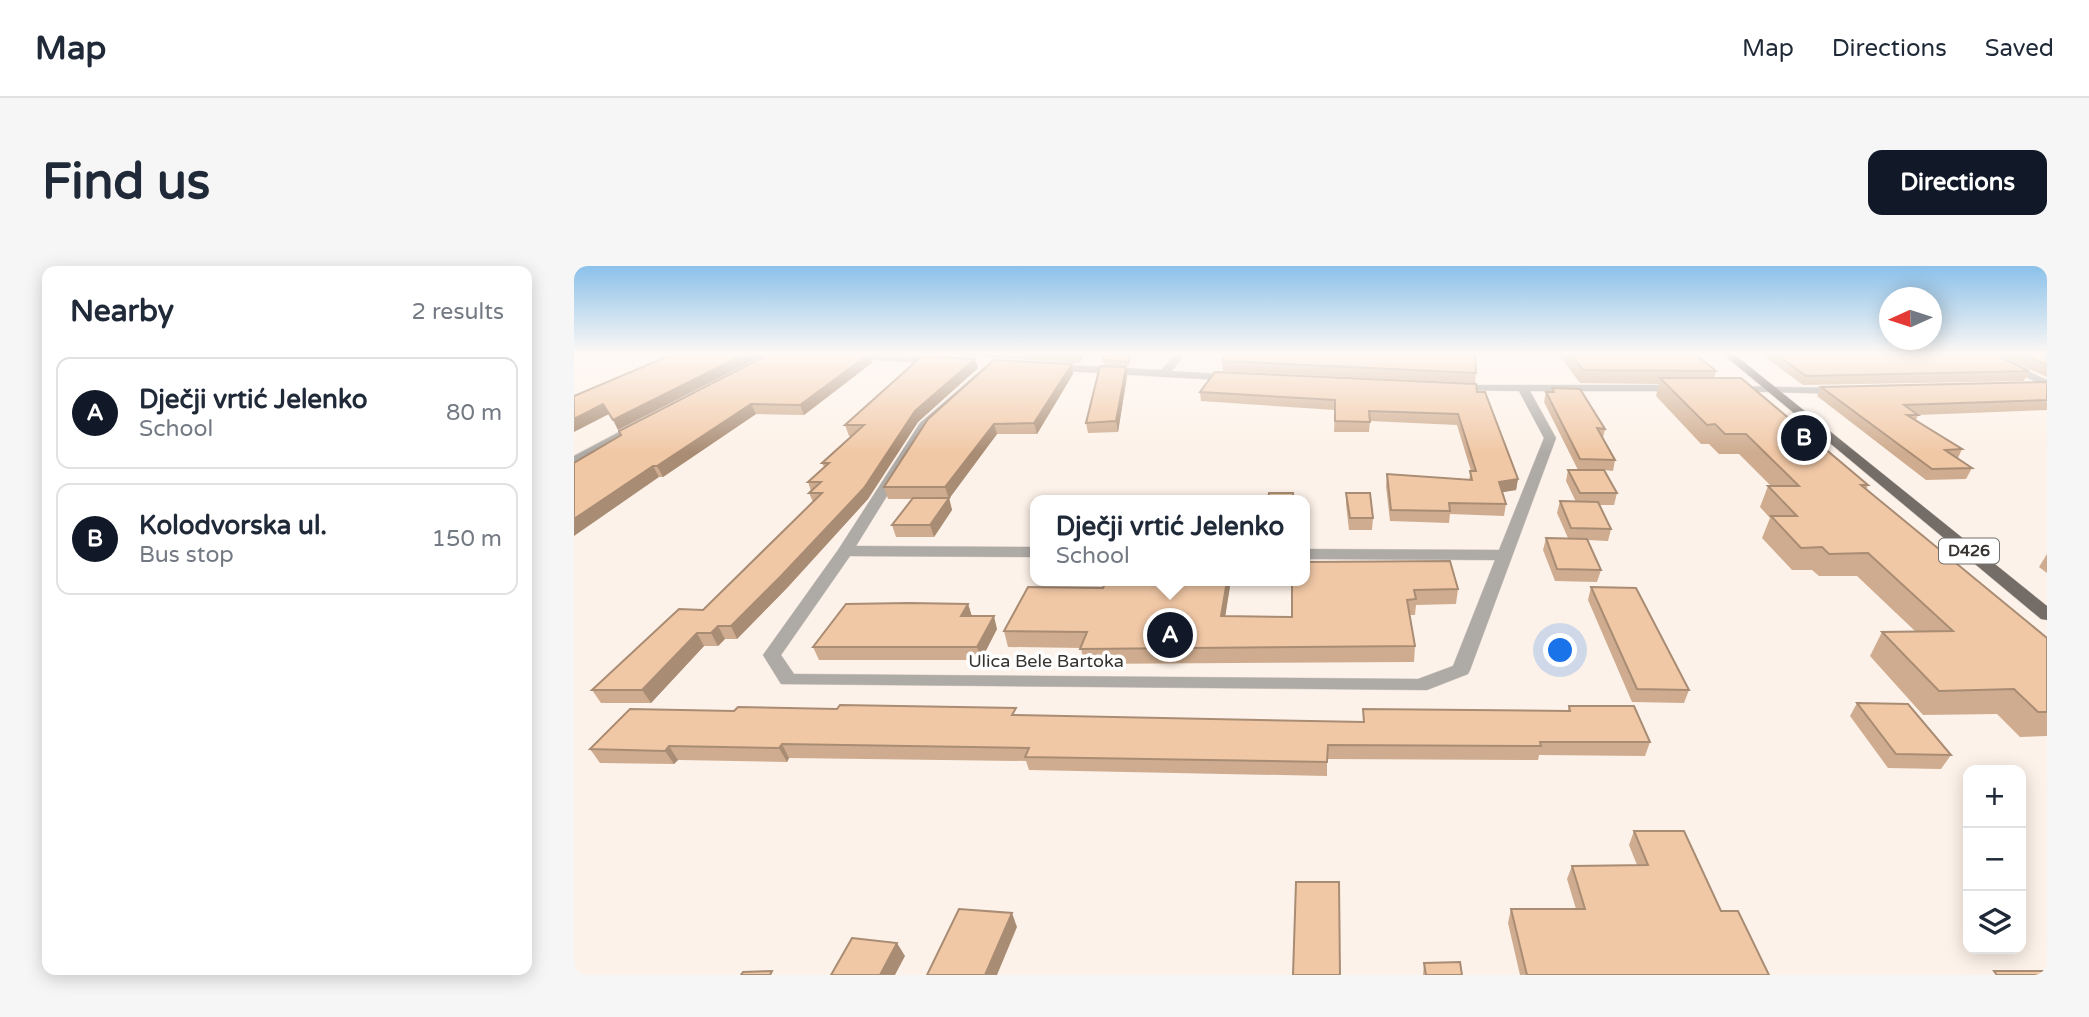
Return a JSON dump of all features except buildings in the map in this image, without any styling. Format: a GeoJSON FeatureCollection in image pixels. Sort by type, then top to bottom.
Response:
{"type":"FeatureCollection","features":[{"type":"Feature","properties":{"kind":"main road","name":"D426"},"geometry":{"type":"LineString","coordinates":[[1768,387],[2047,615]]}},
{"type":"Feature","properties":{"kind":"street","name":"Ulica Bele Bartoka"},"geometry":{"type":"LineString","coordinates":[[967,387],[924,426],[845,551],[772,655],[788,680],[1420,685],[1461,670],[1550,438],[1523,388]]}},
{"type":"Feature","properties":{"kind":"street"},"geometry":{"type":"LineString","coordinates":[[1453,387],[1685,388]]}},
{"type":"Feature","properties":{"kind":"street"},"geometry":{"type":"LineString","coordinates":[[1723,388],[1858,390]]}},
{"type":"Feature","properties":{"kind":"street"},"geometry":{"type":"LineString","coordinates":[[574,461],[655,416]]}},
{"type":"Feature","properties":{"kind":"street"},"geometry":{"type":"LineString","coordinates":[[845,551],[1030,552]]}},
{"type":"Feature","properties":{"kind":"street"},"geometry":{"type":"LineString","coordinates":[[1310,554],[1505,555]]}},
{"type":"Feature","properties":{"kind":"place","name":"Kolodvorska ul."},"geometry":{"type":"Point","coordinates":[1804,438]}},
{"type":"Feature","properties":{"kind":"place","name":"Dječji vrtić Jelenko"},"geometry":{"type":"Point","coordinates":[1170,635]}}]}
